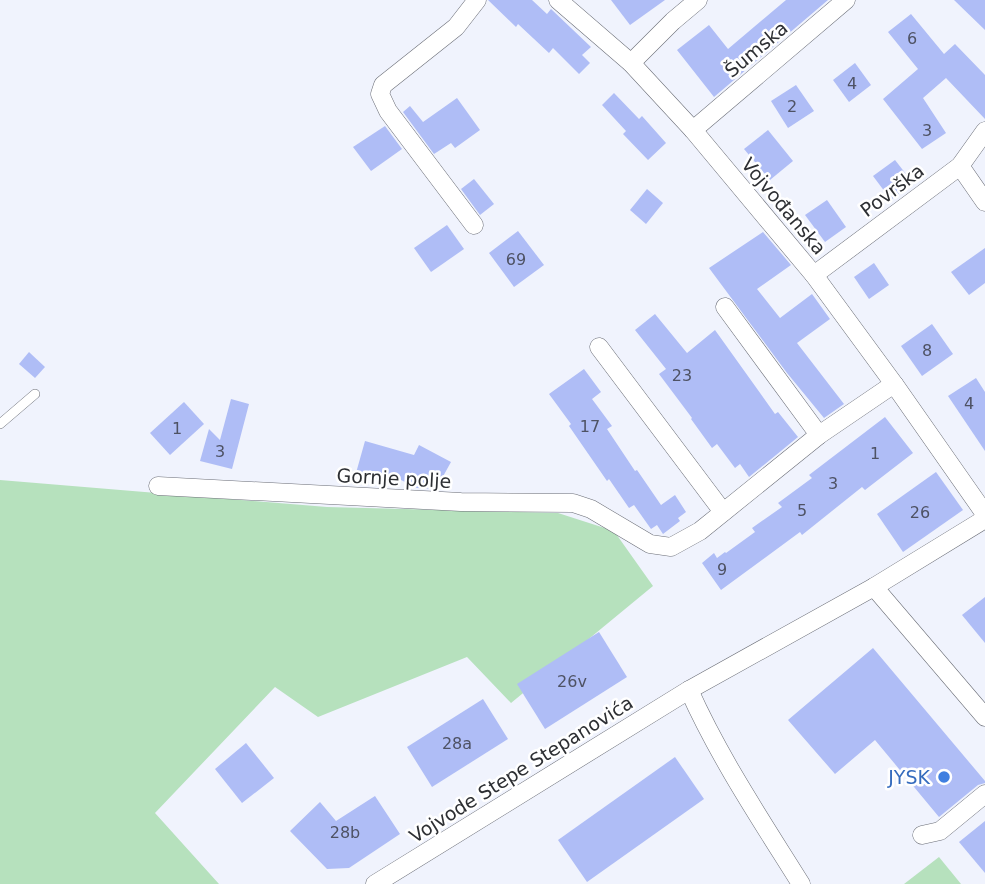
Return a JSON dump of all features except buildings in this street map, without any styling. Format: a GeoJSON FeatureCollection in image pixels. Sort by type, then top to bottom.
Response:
{"type":"FeatureCollection","features":[{"type":"Feature","properties":{"kind":"street"},"geometry":{"type":"LineString","coordinates":[[474,225],[388,111],[380,94],[383,85],[456,27],[477,0]]}},
{"type":"Feature","properties":{"kind":"street","name":"Vojvođanska"},"geometry":{"type":"LineString","coordinates":[[558,0],[631,63],[694,130],[814,275],[894,384],[985,517]]}},
{"type":"Feature","properties":{"kind":"street"},"geometry":{"type":"LineString","coordinates":[[631,63],[698,0]]}},
{"type":"Feature","properties":{"kind":"street","name":"Šumska"},"geometry":{"type":"LineString","coordinates":[[694,130],[846,0]]}},
{"type":"Feature","properties":{"kind":"street","name":"Površka"},"geometry":{"type":"LineString","coordinates":[[814,275],[960,166],[985,131]]}},
{"type":"Feature","properties":{"kind":"street"},"geometry":{"type":"LineString","coordinates":[[960,166],[985,202]]}},
{"type":"Feature","properties":{"kind":"street"},"geometry":{"type":"LineString","coordinates":[[725,307],[819,435]]}},
{"type":"Feature","properties":{"kind":"street"},"geometry":{"type":"LineString","coordinates":[[599,347],[723,512],[819,435],[894,384]]}},
{"type":"Feature","properties":{"kind":"street","name":"Gornje polje"},"geometry":{"type":"LineString","coordinates":[[158,486],[461,502],[573,503],[591,509],[650,544],[671,547],[687,540],[723,512]]}},
{"type":"Feature","properties":{"kind":"street","name":"Vojvode Stepe Stepanovića"},"geometry":{"type":"LineString","coordinates":[[375,884],[689,690],[874,587],[985,517]]}},
{"type":"Feature","properties":{"kind":"street"},"geometry":{"type":"LineString","coordinates":[[874,587],[985,717]]}},
{"type":"Feature","properties":{"kind":"street"},"geometry":{"type":"LineString","coordinates":[[689,690],[732,775],[801,884]]}},
{"type":"Feature","properties":{"kind":"street"},"geometry":{"type":"LineString","coordinates":[[922,835],[940,831],[985,793]]}},
{"type":"Feature","properties":{"kind":"lane"},"geometry":{"type":"LineString","coordinates":[[0,424],[35,394]]}},
{"type":"Feature","properties":{"kind":"green space"},"geometry":{"type":"Polygon","coordinates":[[[0,480],[327,507],[558,513],[614,531],[653,586],[511,703],[467,657],[318,717],[275,687],[155,813],[219,884],[0,884],[0,480]]]}},
{"type":"Feature","properties":{"kind":"green space"},"geometry":{"type":"Polygon","coordinates":[[[939,857],[961,884],[904,884],[939,857]]]}},
{"type":"Feature","properties":{"kind":"place","name":"JYSK"},"geometry":{"type":"Point","coordinates":[944,777]}}]}
